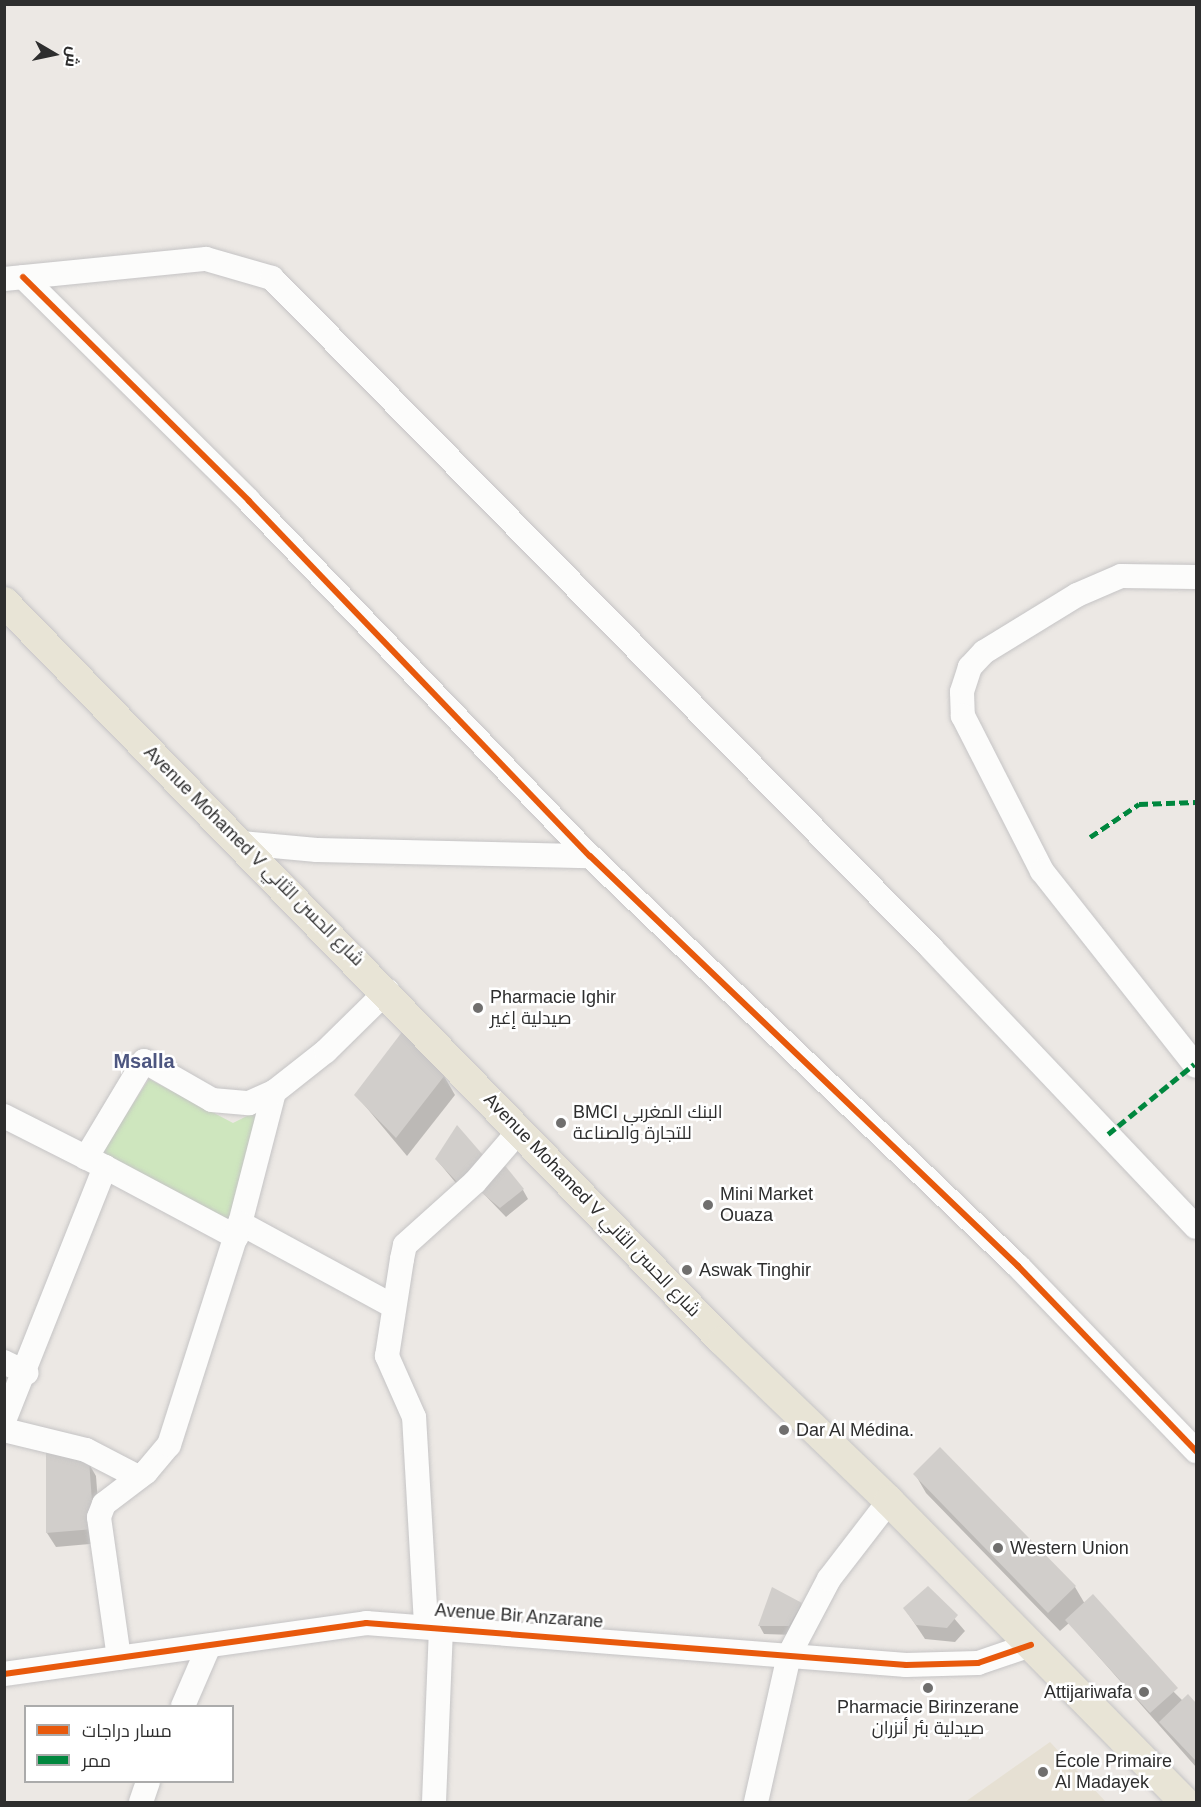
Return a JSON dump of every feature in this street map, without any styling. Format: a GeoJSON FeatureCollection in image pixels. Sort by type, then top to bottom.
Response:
{"type":"FeatureCollection","features":[{"type":"Feature","properties":{"kind":"main road","name":"Avenue Mohamed V شارع الحسن الثاني"},"geometry":{"type":"LineString","coordinates":[[4,602],[387,991],[723,1341],[889,1501],[1185,1803]]}},
{"type":"Feature","properties":{"kind":"street"},"geometry":{"type":"LineString","coordinates":[[14,278],[206,259],[272,278],[932,949],[1197,1227]]}},
{"type":"Feature","properties":{"kind":"street"},"geometry":{"type":"LineString","coordinates":[[14,278],[249,501],[590,856],[1018,1266],[1197,1451]]}},
{"type":"Feature","properties":{"kind":"street"},"geometry":{"type":"LineString","coordinates":[[1197,577],[1121,576],[1077,595],[984,652],[970,667],[962,692],[963,716],[1042,871],[1197,1066]]}},
{"type":"Feature","properties":{"kind":"street"},"geometry":{"type":"LineString","coordinates":[[241,843],[317,850],[590,856]]}},
{"type":"Feature","properties":{"kind":"street"},"geometry":{"type":"LineString","coordinates":[[4,1421],[27,1372],[96,1163],[144,1061],[222,1103],[236,1106],[274,1092],[387,991]]}},
{"type":"Feature","properties":{"kind":"street"},"geometry":{"type":"LineString","coordinates":[[118,1658],[99,1517],[104,1504],[138,1477],[169,1445],[238,1230],[274,1092]]}},
{"type":"Feature","properties":{"kind":"street"},"geometry":{"type":"LineString","coordinates":[[4,1116],[96,1163],[393,1306]]}},
{"type":"Feature","properties":{"kind":"street"},"geometry":{"type":"LineString","coordinates":[[434,1803],[433,1625],[414,1417],[387,1356],[393,1306],[405,1245],[475,1182],[519,1131]]}},
{"type":"Feature","properties":{"kind":"street"},"geometry":{"type":"LineString","coordinates":[[4,1362],[27,1372]]}},
{"type":"Feature","properties":{"kind":"street"},"geometry":{"type":"LineString","coordinates":[[4,1430],[86,1450],[138,1477]]}},
{"type":"Feature","properties":{"kind":"street"},"geometry":{"type":"LineString","coordinates":[[756,1803],[789,1655],[829,1579],[889,1501]]}},
{"type":"Feature","properties":{"kind":"street","name":"Avenue Bir Anzarane"},"geometry":{"type":"LineString","coordinates":[[4,1674],[366,1623],[433,1625],[950,1666],[978,1664],[1031,1645]]}},
{"type":"Feature","properties":{"kind":"street"},"geometry":{"type":"LineString","coordinates":[[184,1705],[209,1646]]}},
{"type":"Feature","properties":{"kind":"street"},"geometry":{"type":"LineString","coordinates":[[141,1803],[148,1783]]}},
{"type":"Feature","properties":{"kind":"shaded area","name":"École Primaire Al Madayek"},"geometry":{"type":"Polygon","coordinates":[[[1050,1742],[1106,1802],[965,1802],[1050,1742]]]}},
{"type":"Feature","properties":{"kind":"green space"},"geometry":{"type":"Polygon","coordinates":[[[149,1079],[233,1123],[261,1109],[230,1220],[98,1158],[149,1079]]]}},
{"type":"Feature","properties":{"kind":"building"},"geometry":{"type":"Polygon","coordinates":[[[402,1032],[445,1075],[396,1138],[354,1095],[402,1032]]]}},
{"type":"Feature","properties":{"kind":"building"},"geometry":{"type":"Polygon","coordinates":[[[457,1125],[483,1155],[462,1187],[435,1159],[457,1125]]]}},
{"type":"Feature","properties":{"kind":"building"},"geometry":{"type":"Polygon","coordinates":[[[502,1162],[524,1189],[500,1208],[476,1188],[502,1162]]]}},
{"type":"Feature","properties":{"kind":"building"},"geometry":{"type":"Polygon","coordinates":[[[940,1447],[1076,1586],[1048,1613],[913,1474],[940,1447]]]}},
{"type":"Feature","properties":{"kind":"building"},"geometry":{"type":"Polygon","coordinates":[[[46,1452],[89,1460],[94,1529],[46,1533],[46,1452]]]}},
{"type":"Feature","properties":{"kind":"building"},"geometry":{"type":"Polygon","coordinates":[[[928,1586],[958,1615],[947,1628],[916,1625],[903,1608],[928,1586]]]}},
{"type":"Feature","properties":{"kind":"building"},"geometry":{"type":"Polygon","coordinates":[[[772,1587],[802,1603],[789,1626],[758,1626],[772,1587]]]}},
{"type":"Feature","properties":{"kind":"building"},"geometry":{"type":"Polygon","coordinates":[[[1093,1594],[1178,1688],[1150,1713],[1065,1620],[1093,1594]]]}},
{"type":"Feature","properties":{"kind":"building"},"geometry":{"type":"Polygon","coordinates":[[[1188,1694],[1196,1703],[1196,1761],[1159,1722],[1188,1694]]]}},
{"type":"Feature","properties":{"kind":"marked path"},"geometry":{"type":"LineString","coordinates":[[1090,837],[1139,804],[1196,802]]}},
{"type":"Feature","properties":{"kind":"marked path"},"geometry":{"type":"LineString","coordinates":[[1108,1134],[1194,1064]]}},
{"type":"Feature","properties":{"kind":"cycle path"},"geometry":{"type":"LineString","coordinates":[[23,277],[249,501],[590,856],[1018,1266],[1196,1451]]}},
{"type":"Feature","properties":{"kind":"cycle path"},"geometry":{"type":"LineString","coordinates":[[4,1674],[366,1623],[906,1665],[978,1663],[1031,1645]]}},
{"type":"Feature","properties":{"kind":"place","name":"Pharmacie Ighir صيدلية إغير"},"geometry":{"type":"Point","coordinates":[478,1008]}},
{"type":"Feature","properties":{"kind":"place","name":"BMCI البنك المغربي للتجارة والصناعة"},"geometry":{"type":"Point","coordinates":[561,1123]}},
{"type":"Feature","properties":{"kind":"place","name":"Mini Market Ouaza"},"geometry":{"type":"Point","coordinates":[708,1205]}},
{"type":"Feature","properties":{"kind":"place","name":"Aswak Tinghir"},"geometry":{"type":"Point","coordinates":[687,1270]}},
{"type":"Feature","properties":{"kind":"place","name":"Dar Al Médina."},"geometry":{"type":"Point","coordinates":[784,1430]}},
{"type":"Feature","properties":{"kind":"place","name":"Western Union"},"geometry":{"type":"Point","coordinates":[998,1548]}},
{"type":"Feature","properties":{"kind":"place","name":"Pharmacie Birinzerane صيدلية بئر أنزران"},"geometry":{"type":"Point","coordinates":[928,1688]}},
{"type":"Feature","properties":{"kind":"place","name":"Attijariwafa"},"geometry":{"type":"Point","coordinates":[1144,1692]}},
{"type":"Feature","properties":{"kind":"place","name":"École Primaire Al Madayek"},"geometry":{"type":"Point","coordinates":[1043,1772]}},
{"type":"Feature","properties":{"kind":"district","name":"Msalla"},"geometry":{"type":"Point","coordinates":[144,1061]}}]}
